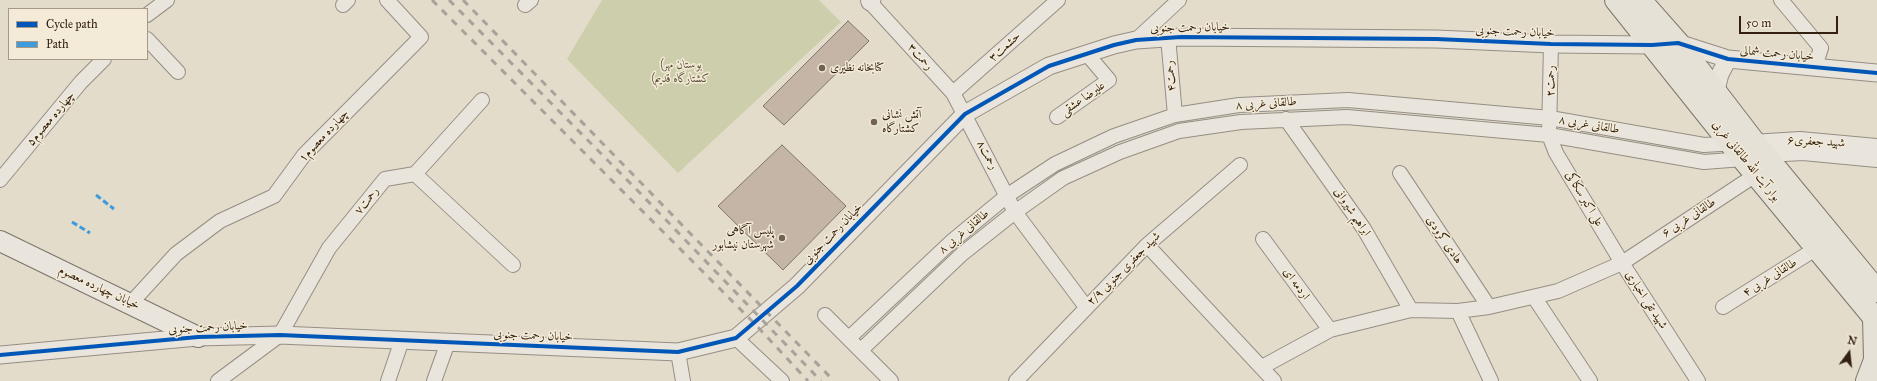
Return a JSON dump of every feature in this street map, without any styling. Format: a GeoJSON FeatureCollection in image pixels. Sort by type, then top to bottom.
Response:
{"type":"FeatureCollection","features":[{"type":"Feature","properties":{"kind":"main road","name":"بوار آیت الله طالقانی غربی"},"geometry":{"type":"LineString","coordinates":[[1616,0],[1652,45],[1877,292]]}},
{"type":"Feature","properties":{"kind":"main road","name":"بوار آیت الله طالقانی غربی"},"geometry":{"type":"LineString","coordinates":[[1642,1],[1678,44],[1718,96],[1750,154],[1817,248],[1875,319]]}},
{"type":"Feature","properties":{"kind":"main road","name":"خیابان چهارده معصوم"},"geometry":{"type":"LineString","coordinates":[[0,241],[131,303],[198,337]]}},
{"type":"Feature","properties":{"kind":"main road"},"geometry":{"type":"LineString","coordinates":[[1868,381],[1875,360],[1875,319]]}},
{"type":"Feature","properties":{"kind":"street"},"geometry":{"type":"LineString","coordinates":[[148,14],[167,0]]}},
{"type":"Feature","properties":{"kind":"street","name":"چهارده معصوم۱"},"geometry":{"type":"LineString","coordinates":[[131,303],[176,254],[220,221],[274,196],[304,155],[421,37],[387,0]]}},
{"type":"Feature","properties":{"kind":"street","name":"حشمت۳"},"geometry":{"type":"LineString","coordinates":[[953,94],[1058,0]]}},
{"type":"Feature","properties":{"kind":"street"},"geometry":{"type":"LineString","coordinates":[[1136,40],[1179,0]]}},
{"type":"Feature","properties":{"kind":"street"},"geometry":{"type":"LineString","coordinates":[[1782,0],[1821,48],[1815,68]]}},
{"type":"Feature","properties":{"kind":"street","name":"رحمت۳"},"geometry":{"type":"LineString","coordinates":[[870,1],[953,94],[965,114]]}},
{"type":"Feature","properties":{"kind":"street","name":"خیابان رحمت جنوبی"},"geometry":{"type":"LineString","coordinates":[[0,356],[198,337],[280,335],[678,352],[736,338],[797,286],[965,114],[1049,66],[1087,54],[1136,40],[1168,37],[1436,39],[1551,44],[1652,45]]}},
{"type":"Feature","properties":{"kind":"street","name":"رحمت۴"},"geometry":{"type":"LineString","coordinates":[[1168,37],[1174,115]]}},
{"type":"Feature","properties":{"kind":"street"},"geometry":{"type":"LineString","coordinates":[[148,40],[178,72]]}},
{"type":"Feature","properties":{"kind":"street","name":"رحمت۲"},"geometry":{"type":"LineString","coordinates":[[1549,135],[1551,44]]}},
{"type":"Feature","properties":{"kind":"street","name":"خیابان رحمت شمالی"},"geometry":{"type":"LineString","coordinates":[[1652,45],[1678,44],[1728,59],[1877,73]]}},
{"type":"Feature","properties":{"kind":"street","name":"علیرضا عشقی"},"geometry":{"type":"LineString","coordinates":[[1057,117],[1109,80],[1087,54]]}},
{"type":"Feature","properties":{"kind":"street"},"geometry":{"type":"LineString","coordinates":[[1718,96],[1718,80],[1728,59]]}},
{"type":"Feature","properties":{"kind":"street","name":"چهارده معصوم۵"},"geometry":{"type":"LineString","coordinates":[[0,180],[81,82],[103,60]]}},
{"type":"Feature","properties":{"kind":"street"},"geometry":{"type":"LineString","coordinates":[[482,100],[415,174],[513,265]]}},
{"type":"Feature","properties":{"kind":"street","name":"طالقانی غربی ۸"},"geometry":{"type":"LineString","coordinates":[[849,338],[951,242],[1008,195],[1055,164],[1114,136],[1174,115],[1240,105],[1348,100],[1550,118],[1750,154]]}},
{"type":"Feature","properties":{"kind":"street","name":"رحمت۸"},"geometry":{"type":"LineString","coordinates":[[965,114],[1008,195],[1015,212],[1086,307]]}},
{"type":"Feature","properties":{"kind":"street","name":"طالقانی غربی ۸"},"geometry":{"type":"LineString","coordinates":[[861,350],[962,254],[1015,212],[1063,178],[1120,152],[1179,131],[1241,122],[1347,117],[1549,135],[1704,162],[1750,154]]}},
{"type":"Feature","properties":{"kind":"street","name":"ابراهیم شیروانی"},"geometry":{"type":"LineString","coordinates":[[1286,119],[1364,229],[1411,310]]}},
{"type":"Feature","properties":{"kind":"street"},"geometry":{"type":"LineString","coordinates":[[1142,126],[1148,142]]}},
{"type":"Feature","properties":{"kind":"street","name":"علی اکبر سکاکی"},"geometry":{"type":"LineString","coordinates":[[1549,135],[1556,153],[1622,263]]}},
{"type":"Feature","properties":{"kind":"street","name":"شهید جعفری۶"},"geometry":{"type":"LineString","coordinates":[[1750,154],[1800,139],[1877,146]]}},
{"type":"Feature","properties":{"kind":"street","name":"شهید جعفری۶"},"geometry":{"type":"LineString","coordinates":[[1750,154],[1803,153],[1877,160]]}},
{"type":"Feature","properties":{"kind":"street","name":"طالقانی غربی ۶"},"geometry":{"type":"LineString","coordinates":[[1262,367],[1330,330],[1411,310],[1458,311],[1489,307],[1558,291],[1622,263],[1750,154]]}},
{"type":"Feature","properties":{"kind":"street","name":"شهید جعفری جنوبی ۲/۹"},"geometry":{"type":"LineString","coordinates":[[1016,381],[1147,245],[1240,165]]}},
{"type":"Feature","properties":{"kind":"street","name":"هادی کرودی"},"geometry":{"type":"LineString","coordinates":[[1400,173],[1489,307]]}},
{"type":"Feature","properties":{"kind":"street","name":"رحمت۷"},"geometry":{"type":"LineString","coordinates":[[280,335],[329,248],[385,179],[415,174]]}},
{"type":"Feature","properties":{"kind":"street","name":"اردمه ای"},"geometry":{"type":"LineString","coordinates":[[1262,239],[1330,330]]}},
{"type":"Feature","properties":{"kind":"street"},"geometry":{"type":"LineString","coordinates":[[1147,245],[1274,381]]}},
{"type":"Feature","properties":{"kind":"street","name":"طالقانی غربی ۴"},"geometry":{"type":"LineString","coordinates":[[1723,307],[1817,248]]}},
{"type":"Feature","properties":{"kind":"street","name":"شهید تقی اخباری"},"geometry":{"type":"LineString","coordinates":[[1622,263],[1698,381]]}},
{"type":"Feature","properties":{"kind":"street"},"geometry":{"type":"LineString","coordinates":[[1534,297],[1590,381]]}},
{"type":"Feature","properties":{"kind":"street"},"geometry":{"type":"LineString","coordinates":[[1458,311],[1491,381]]}},
{"type":"Feature","properties":{"kind":"street"},"geometry":{"type":"LineString","coordinates":[[825,315],[892,381]]}},
{"type":"Feature","properties":{"kind":"street"},"geometry":{"type":"LineString","coordinates":[[218,381],[280,335]]}},
{"type":"Feature","properties":{"kind":"street"},"geometry":{"type":"LineString","coordinates":[[736,338],[782,381]]}},
{"type":"Feature","properties":{"kind":"street"},"geometry":{"type":"LineString","coordinates":[[388,381],[402,340]]}},
{"type":"Feature","properties":{"kind":"street"},"geometry":{"type":"LineString","coordinates":[[434,381],[448,342]]}},
{"type":"Feature","properties":{"kind":"street"},"geometry":{"type":"LineString","coordinates":[[678,352],[683,381]]}},
{"type":"Feature","properties":{"kind":"green space","name":"(بوستان مهر (کشتارگاه قدیم"},"geometry":{"type":"Polygon","coordinates":[[[602,0],[819,0],[841,22],[678,173],[567,59],[602,0]]]}},
{"type":"Feature","properties":{"kind":"building","name":"کتابخانه نظیری"},"geometry":{"type":"Polygon","coordinates":[[[848,21],[869,41],[784,125],[763,106],[848,21]]]}},
{"type":"Feature","properties":{"kind":"building","name":"پلیس آگاهی شهرستان نیشابور"},"geometry":{"type":"Polygon","coordinates":[[[782,145],[846,206],[783,270],[718,206],[782,145]]]}},
{"type":"Feature","properties":{"kind":"railway"},"geometry":{"type":"LineString","coordinates":[[432,0],[754,323],[808,381]]}},
{"type":"Feature","properties":{"kind":"railway"},"geometry":{"type":"LineString","coordinates":[[449,0],[640,193],[821,381]]}},
{"type":"Feature","properties":{"kind":"railway"},"geometry":{"type":"LineString","coordinates":[[463,0],[834,381]]}},
{"type":"Feature","properties":{"kind":"marked path"},"geometry":{"type":"LineString","coordinates":[[96,195],[114,209]]}},
{"type":"Feature","properties":{"kind":"marked path"},"geometry":{"type":"LineString","coordinates":[[72,222],[90,233]]}},
{"type":"Feature","properties":{"kind":"cycle path"},"geometry":{"type":"LineString","coordinates":[[0,355],[198,337],[280,335],[678,352],[736,338],[797,286],[965,114],[1049,66],[1114,45],[1136,40],[1181,37],[1436,39],[1551,44],[1652,45],[1678,43],[1728,59],[1877,73]]}},
{"type":"Feature","properties":{"kind":"place","name":"کتابخانه نظیری"},"geometry":{"type":"Point","coordinates":[822,68]}},
{"type":"Feature","properties":{"kind":"place","name":"آتش نشانی کشتارگاه"},"geometry":{"type":"Point","coordinates":[874,122]}},
{"type":"Feature","properties":{"kind":"place","name":"پلیس آگاهی شهرستان نیشابور"},"geometry":{"type":"Point","coordinates":[782,238]}}]}
